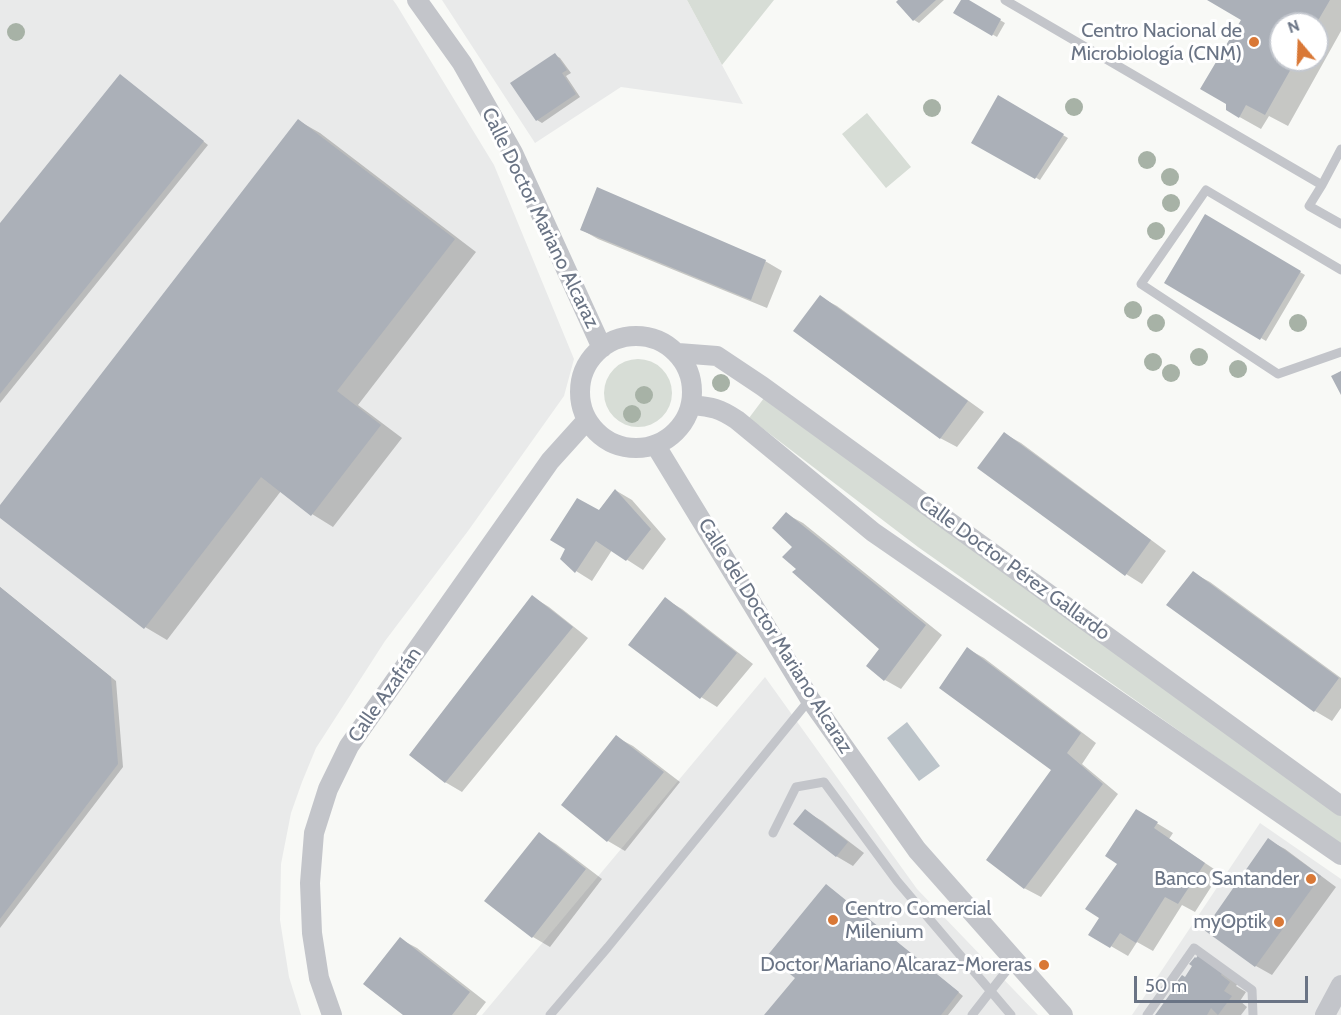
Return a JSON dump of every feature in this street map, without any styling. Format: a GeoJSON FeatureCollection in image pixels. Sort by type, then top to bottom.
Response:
{"type":"FeatureCollection","features":[{"type":"Feature","properties":{"kind":"street","name":"Calle Doctor Mariano Alcaraz"},"geometry":{"type":"LineString","coordinates":[[417,0],[462,63],[513,153],[602,348]]}},
{"type":"Feature","properties":{"kind":"street"},"geometry":{"type":"LineString","coordinates":[[627,337],[654,339],[678,353],[691,378],[692,405],[679,430],[656,446],[630,449],[605,440],[587,420],[580,394],[585,369],[602,348],[627,337]]}},
{"type":"Feature","properties":{"kind":"street","name":"Calle Doctor Pérez Gallardo"},"geometry":{"type":"LineString","coordinates":[[678,353],[717,356],[762,386],[1341,806]]}},
{"type":"Feature","properties":{"kind":"street"},"geometry":{"type":"LineString","coordinates":[[692,405],[713,407],[737,420],[873,532],[1341,855]]}},
{"type":"Feature","properties":{"kind":"street","name":"Calle Azafrán"},"geometry":{"type":"LineString","coordinates":[[332,1015],[319,978],[312,933],[310,883],[314,833],[328,789],[349,746],[375,708],[550,461],[587,420]]}},
{"type":"Feature","properties":{"kind":"street","name":"Calle del Doctor Mariano Alcaraz"},"geometry":{"type":"LineString","coordinates":[[656,446],[810,699],[917,850],[1063,1015]]}},
{"type":"Feature","properties":{"kind":"street"},"geometry":{"type":"LineString","coordinates":[[1325,1015],[1341,985]]}},
{"type":"Feature","properties":{"kind":"lane"},"geometry":{"type":"LineString","coordinates":[[1005,0],[1322,185]]}},
{"type":"Feature","properties":{"kind":"lane"},"geometry":{"type":"LineString","coordinates":[[1341,149],[1309,206],[1341,224]]}},
{"type":"Feature","properties":{"kind":"lane"},"geometry":{"type":"LineString","coordinates":[[1341,270],[1206,190],[1141,284],[1278,375],[1341,352]]}},
{"type":"Feature","properties":{"kind":"lane"},"geometry":{"type":"LineString","coordinates":[[550,1015],[810,699]]}},
{"type":"Feature","properties":{"kind":"lane"},"geometry":{"type":"LineString","coordinates":[[773,833],[796,787],[824,782],[897,881],[1011,1015]]}},
{"type":"Feature","properties":{"kind":"lane"},"geometry":{"type":"LineString","coordinates":[[1148,1015],[1194,948],[1251,990],[1253,1015]]}},
{"type":"Feature","properties":{"kind":"lane"},"geometry":{"type":"LineString","coordinates":[[972,1015],[1014,961]]}},
{"type":"Feature","properties":{"kind":"shaded area"},"geometry":{"type":"Polygon","coordinates":[[[0,0],[393,0],[494,165],[574,359],[564,396],[468,531],[385,641],[316,748],[291,813],[281,864],[280,920],[289,977],[301,1015],[0,1015],[0,0]]]}},
{"type":"Feature","properties":{"kind":"shaded area"},"geometry":{"type":"Polygon","coordinates":[[[442,0],[687,0],[743,104],[621,87],[535,143],[442,0]]]}},
{"type":"Feature","properties":{"kind":"shaded area"},"geometry":{"type":"Polygon","coordinates":[[[687,0],[774,0],[722,65],[687,0]]]}},
{"type":"Feature","properties":{"kind":"shaded area"},"geometry":{"type":"Polygon","coordinates":[[[867,113],[911,167],[886,188],[842,134],[867,113]]]}},
{"type":"Feature","properties":{"kind":"shaded area"},"geometry":{"type":"Polygon","coordinates":[[[638,359],[651,362],[662,369],[669,380],[672,393],[669,406],[662,417],[651,424],[638,427],[625,424],[614,417],[607,406],[604,393],[607,380],[614,369],[625,362],[638,359]]]}},
{"type":"Feature","properties":{"kind":"shaded area"},"geometry":{"type":"Polygon","coordinates":[[[764,398],[1341,816],[1341,845],[918,547],[749,418],[764,398]]]}},
{"type":"Feature","properties":{"kind":"shaded area"},"geometry":{"type":"Polygon","coordinates":[[[765,677],[917,889],[1038,1015],[482,1015],[765,677]]]}},
{"type":"Feature","properties":{"kind":"shaded area"},"geometry":{"type":"Polygon","coordinates":[[[907,722],[940,766],[919,781],[887,738],[907,722]]]}},
{"type":"Feature","properties":{"kind":"shaded area"},"geometry":{"type":"Polygon","coordinates":[[[1260,823],[1341,879],[1341,1015],[1132,1015],[1260,823]]]}},
{"type":"Feature","properties":{"kind":"building"},"geometry":{"type":"Polygon","coordinates":[[[898,0],[936,0],[913,21],[896,2],[898,0]]]}},
{"type":"Feature","properties":{"kind":"building"},"geometry":{"type":"Polygon","coordinates":[[[961,0],[969,0],[1001,19],[992,36],[953,13],[961,0]]]}},
{"type":"Feature","properties":{"kind":"building","name":"Centro Nacional de Microbiología (CNM)"},"geometry":{"type":"Polygon","coordinates":[[[1207,0],[1330,0],[1323,12],[1269,12],[1269,72],[1289,72],[1265,115],[1246,105],[1239,118],[1226,110],[1226,104],[1200,89],[1241,20],[1207,0]]]}},
{"type":"Feature","properties":{"kind":"building"},"geometry":{"type":"Polygon","coordinates":[[[555,53],[567,70],[562,73],[576,94],[536,121],[510,83],[555,53]]]}},
{"type":"Feature","properties":{"kind":"building"},"geometry":{"type":"Polygon","coordinates":[[[120,74],[204,141],[0,394],[0,223],[120,74]]]}},
{"type":"Feature","properties":{"kind":"building"},"geometry":{"type":"Polygon","coordinates":[[[998,95],[1064,134],[1035,179],[971,143],[998,95]]]}},
{"type":"Feature","properties":{"kind":"building"},"geometry":{"type":"Polygon","coordinates":[[[298,119],[455,239],[337,391],[381,425],[311,516],[261,477],[144,629],[0,518],[0,505],[298,119]]]}},
{"type":"Feature","properties":{"kind":"building"},"geometry":{"type":"Polygon","coordinates":[[[597,187],[766,260],[751,300],[580,230],[597,187]]]}},
{"type":"Feature","properties":{"kind":"building"},"geometry":{"type":"Polygon","coordinates":[[[1205,214],[1301,271],[1260,340],[1164,283],[1205,214]]]}},
{"type":"Feature","properties":{"kind":"building"},"geometry":{"type":"Polygon","coordinates":[[[820,295],[968,401],[940,439],[793,331],[820,295]]]}},
{"type":"Feature","properties":{"kind":"building"},"geometry":{"type":"Polygon","coordinates":[[[1341,371],[1341,395],[1331,376],[1341,371]]]}},
{"type":"Feature","properties":{"kind":"building"},"geometry":{"type":"Polygon","coordinates":[[[1004,432],[1151,540],[1125,576],[977,468],[1004,432]]]}},
{"type":"Feature","properties":{"kind":"building"},"geometry":{"type":"Polygon","coordinates":[[[615,489],[651,529],[626,561],[596,541],[575,573],[560,559],[565,549],[550,540],[577,498],[599,510],[615,489]]]}},
{"type":"Feature","properties":{"kind":"building"},"geometry":{"type":"Polygon","coordinates":[[[786,512],[926,625],[884,681],[866,666],[879,649],[792,572],[796,569],[782,557],[792,547],[772,528],[786,512]]]}},
{"type":"Feature","properties":{"kind":"building"},"geometry":{"type":"Polygon","coordinates":[[[1193,571],[1339,678],[1314,712],[1166,605],[1193,571]]]}},
{"type":"Feature","properties":{"kind":"building"},"geometry":{"type":"Polygon","coordinates":[[[0,587],[111,677],[118,764],[0,919],[0,587]]]}},
{"type":"Feature","properties":{"kind":"building"},"geometry":{"type":"Polygon","coordinates":[[[532,595],[573,627],[445,783],[409,755],[532,595]]]}},
{"type":"Feature","properties":{"kind":"building"},"geometry":{"type":"Polygon","coordinates":[[[665,597],[737,653],[700,699],[628,645],[665,597]]]}},
{"type":"Feature","properties":{"kind":"building"},"geometry":{"type":"Polygon","coordinates":[[[967,647],[1081,733],[1067,753],[1103,784],[1024,889],[986,860],[1051,770],[939,688],[967,647]]]}},
{"type":"Feature","properties":{"kind":"building"},"geometry":{"type":"Polygon","coordinates":[[[616,735],[664,772],[607,842],[561,805],[616,735]]]}},
{"type":"Feature","properties":{"kind":"building"},"geometry":{"type":"Polygon","coordinates":[[[805,809],[848,842],[836,857],[793,824],[805,809]]]}},
{"type":"Feature","properties":{"kind":"building"},"geometry":{"type":"Polygon","coordinates":[[[1136,809],[1158,822],[1154,828],[1205,863],[1178,904],[1165,897],[1136,943],[1120,933],[1110,948],[1088,935],[1099,918],[1085,909],[1117,864],[1105,856],[1136,809]]]}},
{"type":"Feature","properties":{"kind":"building"},"geometry":{"type":"Polygon","coordinates":[[[539,832],[586,869],[532,938],[484,901],[539,832]]]}},
{"type":"Feature","properties":{"kind":"building"},"geometry":{"type":"Polygon","coordinates":[[[1268,838],[1321,876],[1255,967],[1204,930],[1268,838]]]}},
{"type":"Feature","properties":{"kind":"building","name":"Centro Comercial Milenium"},"geometry":{"type":"Polygon","coordinates":[[[826,884],[959,992],[941,1015],[764,1015],[795,978],[767,956],[826,884]]]}},
{"type":"Feature","properties":{"kind":"building"},"geometry":{"type":"Polygon","coordinates":[[[400,937],[470,992],[452,1015],[403,1015],[363,984],[400,937]]]}},
{"type":"Feature","properties":{"kind":"building"},"geometry":{"type":"Polygon","coordinates":[[[1199,954],[1223,971],[1221,975],[1230,982],[1224,991],[1232,996],[1218,1015],[1211,1008],[1207,1015],[1155,1015],[1173,990],[1176,992],[1180,987],[1176,983],[1182,975],[1185,977],[1192,966],[1189,964],[1199,954]]]}},
{"type":"Feature","properties":{"kind":"place","name":"Centro Nacional de Microbiología (CNM)"},"geometry":{"type":"Point","coordinates":[1254,42]}},
{"type":"Feature","properties":{"kind":"place","name":"Banco Santander"},"geometry":{"type":"Point","coordinates":[1311,879]}},
{"type":"Feature","properties":{"kind":"place","name":"Centro Comercial Milenium"},"geometry":{"type":"Point","coordinates":[833,920]}},
{"type":"Feature","properties":{"kind":"place","name":"myOptik"},"geometry":{"type":"Point","coordinates":[1279,922]}},
{"type":"Feature","properties":{"kind":"place","name":"Doctor Mariano Alcaraz-Moreras"},"geometry":{"type":"Point","coordinates":[1044,965]}}]}
